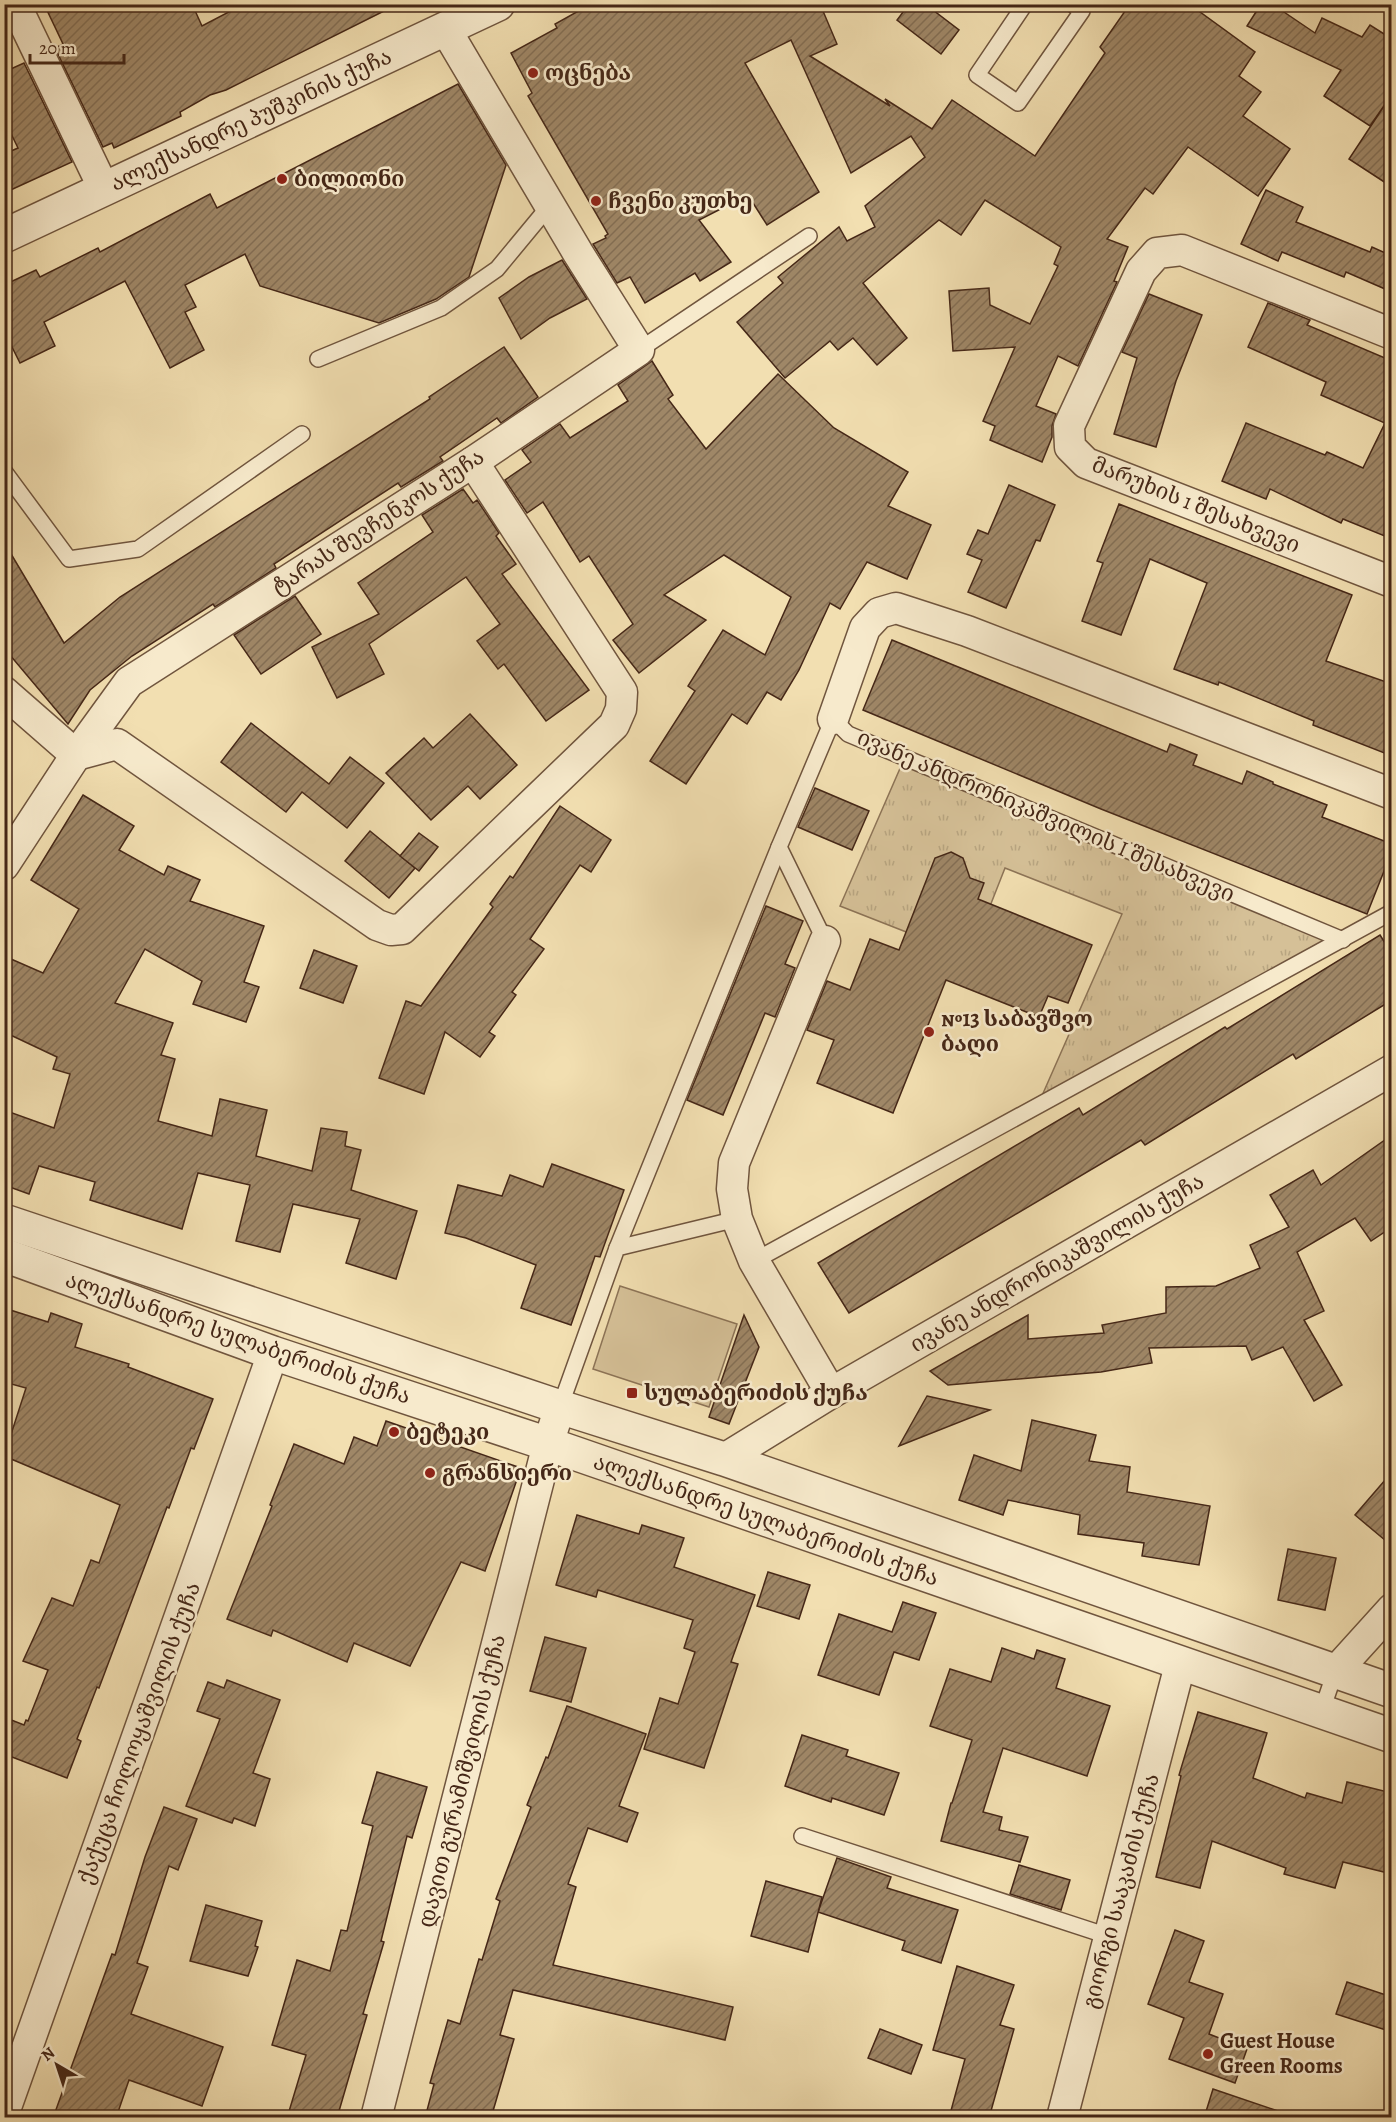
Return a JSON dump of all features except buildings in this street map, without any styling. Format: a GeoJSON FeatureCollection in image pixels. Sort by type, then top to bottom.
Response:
{"type":"FeatureCollection","features":[{"type":"Feature","properties":{"kind":"street"},"geometry":{"type":"LineString","coordinates":[[15,4],[104,189]]}},
{"type":"Feature","properties":{"kind":"street","name":"ალექსანდრე პუშკინის ქუჩა"},"geometry":{"type":"LineString","coordinates":[[4,236],[498,4]]}},
{"type":"Feature","properties":{"kind":"street"},"geometry":{"type":"LineString","coordinates":[[446,30],[639,350]]}},
{"type":"Feature","properties":{"kind":"street","name":"მარუხის 1 შესახვევი"},"geometry":{"type":"LineString","coordinates":[[1392,334],[1182,250],[1158,253],[1141,271],[1069,426],[1070,447],[1086,463],[1392,582]]}},
{"type":"Feature","properties":{"kind":"street","name":"ტარას შევჩენკოს ქუჩა"},"geometry":{"type":"LineString","coordinates":[[4,865],[76,754],[129,682],[473,462],[639,350]]}},
{"type":"Feature","properties":{"kind":"street"},"geometry":{"type":"LineString","coordinates":[[4,692],[76,754],[117,744],[377,925],[391,930],[402,929],[614,725],[621,709],[622,692],[473,462]]}},
{"type":"Feature","properties":{"kind":"street","name":"ივანე ანდრონიკაშვილის I შესახვევი"},"geometry":{"type":"LineString","coordinates":[[833,718],[866,628],[879,613],[896,608],[978,636],[1392,794]]}},
{"type":"Feature","properties":{"kind":"street"},"geometry":{"type":"LineString","coordinates":[[825,941],[734,1163],[732,1189],[737,1219],[754,1261],[831,1393]]}},
{"type":"Feature","properties":{"kind":"street","name":"ივანე ანდრონიკაშვილის ქუჩა"},"geometry":{"type":"LineString","coordinates":[[724,1460],[831,1393],[1392,1070]]}},
{"type":"Feature","properties":{"kind":"street","name":"ალექსანდრე სულაბერიძის ქუჩა"},"geometry":{"type":"LineString","coordinates":[[4,1221],[724,1460],[1392,1691]]}},
{"type":"Feature","properties":{"kind":"street","name":"ალექსანდრე სულაბერიძის ქუჩა"},"geometry":{"type":"LineString","coordinates":[[4,1256],[273,1353],[548,1444],[1180,1665],[1392,1736]]}},
{"type":"Feature","properties":{"kind":"street","name":"ქაქუცა ჩოლოყაშვილის ქუჩა"},"geometry":{"type":"LineString","coordinates":[[4,2113],[273,1353]]}},
{"type":"Feature","properties":{"kind":"street","name":"დავით გურამიშვილის ქუჩა"},"geometry":{"type":"LineString","coordinates":[[376,2118],[548,1444],[560,1407]]}},
{"type":"Feature","properties":{"kind":"street"},"geometry":{"type":"LineString","coordinates":[[1335,1672],[1392,1610]]}},
{"type":"Feature","properties":{"kind":"street","name":"გიორგი სააკაძის ქუჩა"},"geometry":{"type":"LineString","coordinates":[[1062,2118],[1180,1665]]}},
{"type":"Feature","properties":{"kind":"lane"},"geometry":{"type":"LineString","coordinates":[[1025,4],[977,75],[1018,103],[1082,11],[1072,4]]}},
{"type":"Feature","properties":{"kind":"lane"},"geometry":{"type":"LineString","coordinates":[[318,359],[441,308],[497,269],[550,205]]}},
{"type":"Feature","properties":{"kind":"lane","name":"ტარას შევჩენკოს ქუჩა"},"geometry":{"type":"LineString","coordinates":[[639,350],[809,236]]}},
{"type":"Feature","properties":{"kind":"lane"},"geometry":{"type":"LineString","coordinates":[[4,471],[69,559],[138,549],[302,434]]}},
{"type":"Feature","properties":{"kind":"lane"},"geometry":{"type":"LineString","coordinates":[[560,1407],[617,1248],[833,718]]}},
{"type":"Feature","properties":{"kind":"lane","name":"ივანე ანდრონიკაშვილის I შესახვევი"},"geometry":{"type":"LineString","coordinates":[[833,718],[848,734],[1343,940]]}},
{"type":"Feature","properties":{"kind":"lane"},"geometry":{"type":"LineString","coordinates":[[779,847],[825,941]]}},
{"type":"Feature","properties":{"kind":"lane"},"geometry":{"type":"LineString","coordinates":[[754,1261],[1392,912]]}},
{"type":"Feature","properties":{"kind":"lane"},"geometry":{"type":"LineString","coordinates":[[617,1248],[737,1219]]}},
{"type":"Feature","properties":{"kind":"lane"},"geometry":{"type":"LineString","coordinates":[[1321,1713],[1335,1672]]}},
{"type":"Feature","properties":{"kind":"lane"},"geometry":{"type":"LineString","coordinates":[[802,1836],[1108,1936]]}},
{"type":"Feature","properties":{"kind":"green space"},"geometry":{"type":"Polygon","coordinates":[[[905,757],[1343,940],[1037,1107],[1122,914],[1005,868],[970,957],[840,906],[905,757]]]}},
{"type":"Feature","properties":{"kind":"green space"},"geometry":{"type":"Polygon","coordinates":[[[620,1286],[737,1324],[709,1407],[593,1369],[620,1286]]]}},
{"type":"Feature","properties":{"kind":"place","name":"ოცნება"},"geometry":{"type":"Point","coordinates":[533,73]}},
{"type":"Feature","properties":{"kind":"place","name":"ბილიონი"},"geometry":{"type":"Point","coordinates":[282,179]}},
{"type":"Feature","properties":{"kind":"place","name":"ჩვენი კუთხე"},"geometry":{"type":"Point","coordinates":[596,201]}},
{"type":"Feature","properties":{"kind":"place","name":"№13 საბავშვო ბაღი"},"geometry":{"type":"Point","coordinates":[929,1032]}},
{"type":"Feature","properties":{"kind":"place","name":"სულაბერიძის ქუჩა"},"geometry":{"type":"Point","coordinates":[632,1393]}},
{"type":"Feature","properties":{"kind":"place","name":"ბეტეკი"},"geometry":{"type":"Point","coordinates":[394,1432]}},
{"type":"Feature","properties":{"kind":"place","name":"გრანსიერი"},"geometry":{"type":"Point","coordinates":[430,1473]}},
{"type":"Feature","properties":{"kind":"place","name":"Guest House Green Rooms"},"geometry":{"type":"Point","coordinates":[1208,2054]}}]}
